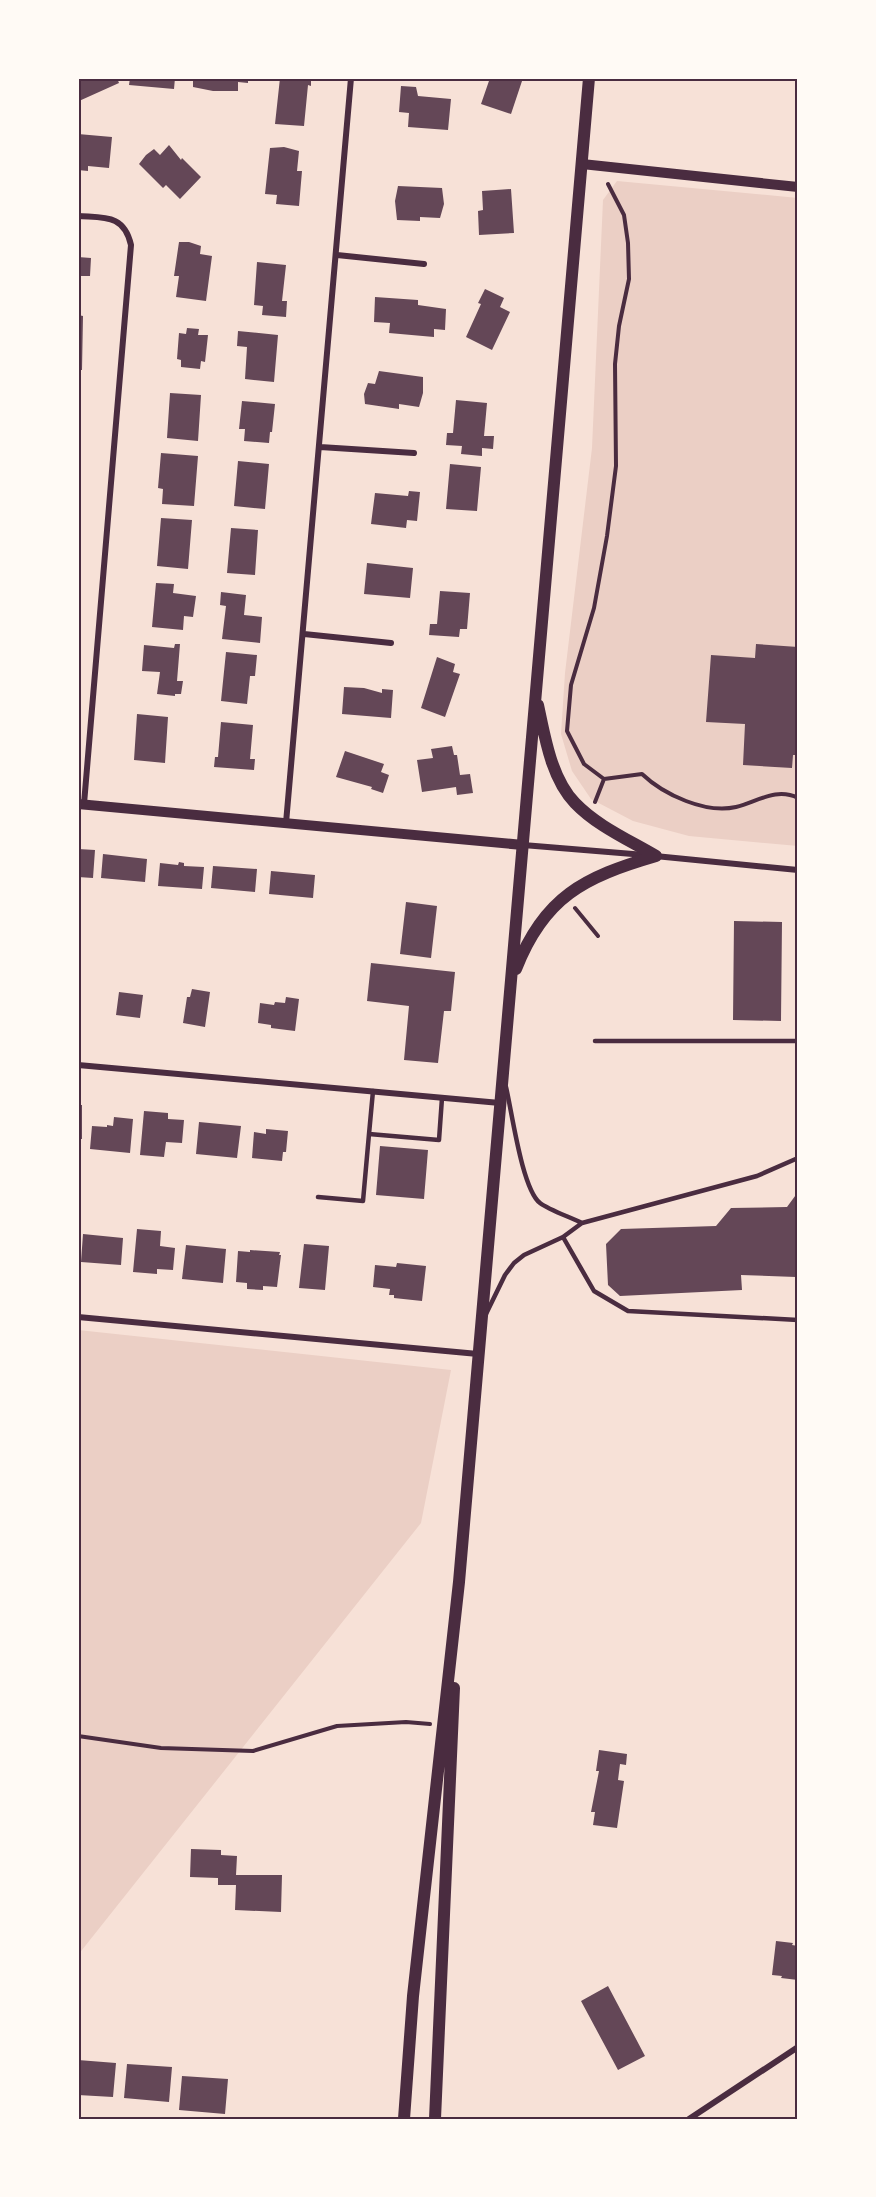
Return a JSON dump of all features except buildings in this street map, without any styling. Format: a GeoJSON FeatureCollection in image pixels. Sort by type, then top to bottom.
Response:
{"type":"FeatureCollection","features":[{"type":"Feature","properties":{"kind":"main road"},"geometry":{"type":"LineString","coordinates":[[404,2119],[413,1996],[459,1582],[589,78]]}},
{"type":"Feature","properties":{"kind":"main road"},"geometry":{"type":"LineString","coordinates":[[535,691],[546,741],[563,786],[574,801],[605,826],[656,856]]}},
{"type":"Feature","properties":{"kind":"main road"},"geometry":{"type":"LineString","coordinates":[[511,985],[525,946],[550,909],[564,896],[602,874],[656,856]]}},
{"type":"Feature","properties":{"kind":"main road"},"geometry":{"type":"LineString","coordinates":[[435,2119],[459,1582]]}},
{"type":"Feature","properties":{"kind":"street"},"geometry":{"type":"LineString","coordinates":[[286,823],[351,78]]}},
{"type":"Feature","properties":{"kind":"street"},"geometry":{"type":"LineString","coordinates":[[582,164],[798,188]]}},
{"type":"Feature","properties":{"kind":"street"},"geometry":{"type":"LineString","coordinates":[[78,216],[116,220],[123,226],[131,245],[81,804],[798,870]]}},
{"type":"Feature","properties":{"kind":"street"},"geometry":{"type":"LineString","coordinates":[[337,255],[424,264]]}},
{"type":"Feature","properties":{"kind":"street"},"geometry":{"type":"LineString","coordinates":[[320,447],[414,453]]}},
{"type":"Feature","properties":{"kind":"street"},"geometry":{"type":"LineString","coordinates":[[304,634],[391,643]]}},
{"type":"Feature","properties":{"kind":"street"},"geometry":{"type":"LineString","coordinates":[[78,1065],[500,1103]]}},
{"type":"Feature","properties":{"kind":"street"},"geometry":{"type":"LineString","coordinates":[[78,1317],[478,1354]]}},
{"type":"Feature","properties":{"kind":"street"},"geometry":{"type":"LineString","coordinates":[[689,2119],[798,2047]]}},
{"type":"Feature","properties":{"kind":"lane"},"geometry":{"type":"LineString","coordinates":[[595,1041],[798,1041]]}},
{"type":"Feature","properties":{"kind":"lane"},"geometry":{"type":"LineString","coordinates":[[503,1072],[525,1172],[533,1194],[546,1207],[582,1223]]}},
{"type":"Feature","properties":{"kind":"lane"},"geometry":{"type":"LineString","coordinates":[[318,1197],[363,1201],[373,1091]]}},
{"type":"Feature","properties":{"kind":"lane"},"geometry":{"type":"LineString","coordinates":[[369,1134],[439,1140],[442,1098]]}},
{"type":"Feature","properties":{"kind":"lane"},"geometry":{"type":"LineString","coordinates":[[481,1326],[495,1294],[514,1263],[524,1255],[563,1237],[582,1223],[757,1176],[798,1158]]}},
{"type":"Feature","properties":{"kind":"lane"},"geometry":{"type":"LineString","coordinates":[[563,1237],[594,1291],[628,1311],[798,1320]]}},
{"type":"Feature","properties":{"kind":"path"},"geometry":{"type":"LineString","coordinates":[[608,184],[624,215],[628,243],[629,279],[619,326],[615,364],[616,466],[607,536],[594,608],[572,685],[567,731],[584,764],[604,779],[642,774],[652,784],[685,801],[720,808],[734,807],[767,795],[783,793],[798,798]]}},
{"type":"Feature","properties":{"kind":"path"},"geometry":{"type":"LineString","coordinates":[[594,805],[604,779]]}},
{"type":"Feature","properties":{"kind":"path"},"geometry":{"type":"LineString","coordinates":[[575,908],[598,936]]}},
{"type":"Feature","properties":{"kind":"path"},"geometry":{"type":"LineString","coordinates":[[78,1737],[161,1748],[253,1750],[337,1726],[406,1722],[443,1724]]}},
{"type":"Feature","properties":{"kind":"shaded area"},"geometry":{"type":"Polygon","coordinates":[[[617,181],[798,198],[798,846],[689,836],[633,821],[591,799],[572,771],[561,734],[565,673],[592,448],[603,200],[617,181]]]}},
{"type":"Feature","properties":{"kind":"shaded area"},"geometry":{"type":"Polygon","coordinates":[[[78,1330],[451,1370],[421,1523],[78,1955],[78,1330]]]}}]}
